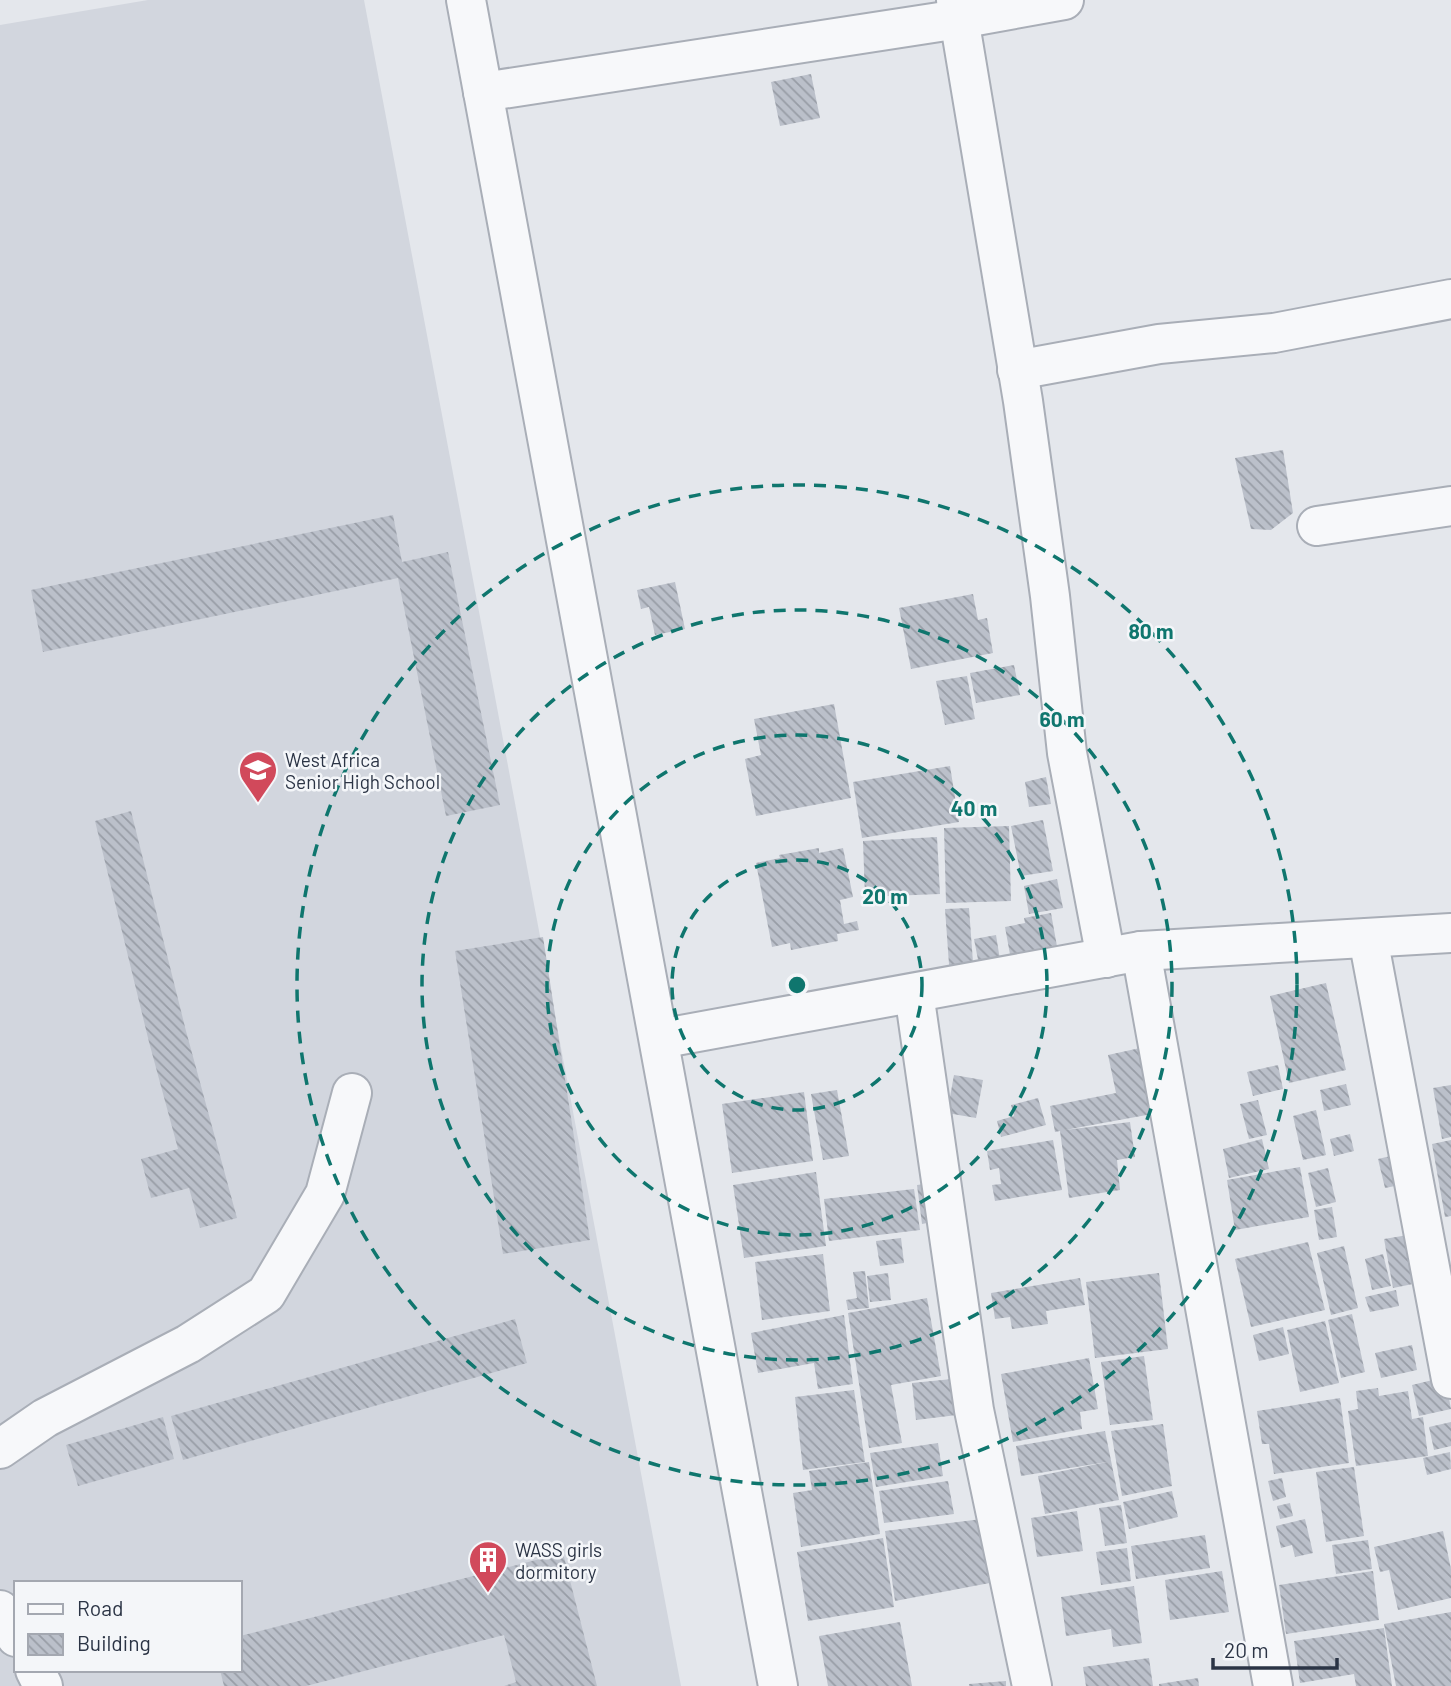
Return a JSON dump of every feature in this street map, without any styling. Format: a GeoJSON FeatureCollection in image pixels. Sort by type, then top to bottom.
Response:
{"type":"FeatureCollection","features":[{"type":"Feature","properties":{"kind":"street"},"geometry":{"type":"LineString","coordinates":[[466,0],[778,1686]]}},
{"type":"Feature","properties":{"kind":"street"},"geometry":{"type":"LineString","coordinates":[[483,92],[957,9],[1064,0]]}},
{"type":"Feature","properties":{"kind":"street"},"geometry":{"type":"LineString","coordinates":[[957,9],[1017,370],[1050,596],[1067,753],[1123,955],[1273,1686]]}},
{"type":"Feature","properties":{"kind":"street"},"geometry":{"type":"LineString","coordinates":[[1017,370],[1159,344],[1274,333],[1451,299]]}},
{"type":"Feature","properties":{"kind":"street"},"geometry":{"type":"LineString","coordinates":[[1317,526],[1451,506]]}},
{"type":"Feature","properties":{"kind":"street"},"geometry":{"type":"LineString","coordinates":[[659,1039],[1123,955],[1451,933]]}},
{"type":"Feature","properties":{"kind":"street"},"geometry":{"type":"LineString","coordinates":[[1368,938],[1451,1379]]}},
{"type":"Feature","properties":{"kind":"street"},"geometry":{"type":"LineString","coordinates":[[914,993],[974,1410],[1032,1686]]}},
{"type":"Feature","properties":{"kind":"street"},"geometry":{"type":"LineString","coordinates":[[0,1448],[45,1418],[188,1344],[266,1294],[326,1194],[352,1093]]}},
{"type":"Feature","properties":{"kind":"street"},"geometry":{"type":"LineString","coordinates":[[0,1610],[14,1634]]}},
{"type":"Feature","properties":{"kind":"shaded area","name":"West Africa Senior High School"},"geometry":{"type":"Polygon","coordinates":[[[148,0],[364,0],[681,1686],[0,1686],[0,25],[148,0]]]}},
{"type":"Feature","properties":{"kind":"building"},"geometry":{"type":"Polygon","coordinates":[[[811,74],[820,118],[780,126],[771,82],[811,74]]]}},
{"type":"Feature","properties":{"kind":"building"},"geometry":{"type":"Polygon","coordinates":[[[1283,450],[1293,513],[1271,530],[1251,529],[1235,458],[1283,450]]]}},
{"type":"Feature","properties":{"kind":"building"},"geometry":{"type":"Polygon","coordinates":[[[393,515],[402,562],[448,552],[500,805],[446,816],[398,578],[43,652],[31,590],[393,515]]]}},
{"type":"Feature","properties":{"kind":"building"},"geometry":{"type":"Polygon","coordinates":[[[675,582],[685,629],[655,635],[649,607],[641,609],[637,590],[675,582]]]}},
{"type":"Feature","properties":{"kind":"building"},"geometry":{"type":"Polygon","coordinates":[[[973,594],[978,620],[987,618],[993,653],[911,669],[899,608],[973,594]]]}},
{"type":"Feature","properties":{"kind":"building"},"geometry":{"type":"Polygon","coordinates":[[[1014,665],[1020,695],[976,703],[970,673],[1014,665]]]}},
{"type":"Feature","properties":{"kind":"building"},"geometry":{"type":"Polygon","coordinates":[[[967,676],[975,719],[945,725],[936,681],[967,676]]]}},
{"type":"Feature","properties":{"kind":"building"},"geometry":{"type":"Polygon","coordinates":[[[834,704],[851,798],[756,816],[745,759],[761,755],[754,719],[834,704]]]}},
{"type":"Feature","properties":{"kind":"building"},"geometry":{"type":"Polygon","coordinates":[[[950,766],[959,822],[862,838],[853,782],[950,766]]]}},
{"type":"Feature","properties":{"kind":"building"},"geometry":{"type":"Polygon","coordinates":[[[1046,777],[1051,804],[1029,807],[1025,782],[1046,777]]]}},
{"type":"Feature","properties":{"kind":"building"},"geometry":{"type":"Polygon","coordinates":[[[131,811],[186,1031],[237,1218],[200,1228],[189,1188],[151,1198],[141,1159],[178,1149],[95,821],[131,811]]]}},
{"type":"Feature","properties":{"kind":"building"},"geometry":{"type":"Polygon","coordinates":[[[1043,820],[1053,871],[1021,876],[1011,826],[1043,820]]]}},
{"type":"Feature","properties":{"kind":"building"},"geometry":{"type":"Polygon","coordinates":[[[1009,826],[1011,901],[946,903],[944,828],[1009,826]]]}},
{"type":"Feature","properties":{"kind":"building"},"geometry":{"type":"Polygon","coordinates":[[[937,837],[940,894],[865,897],[863,841],[937,837]]]}},
{"type":"Feature","properties":{"kind":"building"},"geometry":{"type":"Polygon","coordinates":[[[819,848],[819,853],[843,848],[853,897],[840,900],[844,924],[857,921],[859,930],[837,934],[838,941],[791,950],[790,943],[772,947],[756,863],[780,858],[779,855],[819,848]]]}},
{"type":"Feature","properties":{"kind":"building"},"geometry":{"type":"Polygon","coordinates":[[[1057,879],[1063,908],[1029,914],[1024,886],[1057,879]]]}},
{"type":"Feature","properties":{"kind":"building"},"geometry":{"type":"Polygon","coordinates":[[[969,908],[974,976],[950,978],[945,909],[969,908]]]}},
{"type":"Feature","properties":{"kind":"building"},"geometry":{"type":"Polygon","coordinates":[[[1051,913],[1058,952],[1011,960],[1005,927],[1025,923],[1024,918],[1051,913]]]}},
{"type":"Feature","properties":{"kind":"building"},"geometry":{"type":"Polygon","coordinates":[[[996,935],[1001,966],[980,970],[974,939],[996,935]]]}},
{"type":"Feature","properties":{"kind":"building"},"geometry":{"type":"Polygon","coordinates":[[[543,937],[590,1240],[503,1254],[455,951],[543,937]]]}},
{"type":"Feature","properties":{"kind":"building"},"geometry":{"type":"Polygon","coordinates":[[[1326,983],[1346,1070],[1289,1083],[1270,996],[1326,983]]]}},
{"type":"Feature","properties":{"kind":"building"},"geometry":{"type":"Polygon","coordinates":[[[1140,1048],[1152,1114],[1065,1130],[1130,1122],[1135,1157],[1117,1160],[1120,1190],[1069,1198],[1060,1131],[1055,1132],[1050,1106],[1116,1093],[1108,1055],[1140,1048]]]}},
{"type":"Feature","properties":{"kind":"building"},"geometry":{"type":"Polygon","coordinates":[[[1278,1065],[1283,1089],[1253,1096],[1247,1072],[1278,1065]]]}},
{"type":"Feature","properties":{"kind":"building"},"geometry":{"type":"Polygon","coordinates":[[[954,1075],[983,1080],[976,1118],[947,1113],[954,1075]]]}},
{"type":"Feature","properties":{"kind":"building"},"geometry":{"type":"Polygon","coordinates":[[[1346,1084],[1351,1105],[1324,1111],[1320,1090],[1346,1084]]]}},
{"type":"Feature","properties":{"kind":"building"},"geometry":{"type":"Polygon","coordinates":[[[1451,1085],[1451,1137],[1442,1139],[1433,1088],[1451,1085]]]}},
{"type":"Feature","properties":{"kind":"building"},"geometry":{"type":"Polygon","coordinates":[[[837,1090],[849,1156],[823,1160],[811,1094],[837,1090]]]}},
{"type":"Feature","properties":{"kind":"building"},"geometry":{"type":"Polygon","coordinates":[[[804,1092],[813,1161],[732,1173],[722,1104],[804,1092]]]}},
{"type":"Feature","properties":{"kind":"building"},"geometry":{"type":"Polygon","coordinates":[[[1038,1098],[1046,1125],[1001,1137],[997,1121],[1014,1116],[1011,1105],[1038,1098]]]}},
{"type":"Feature","properties":{"kind":"building"},"geometry":{"type":"Polygon","coordinates":[[[1258,1100],[1267,1135],[1249,1139],[1240,1104],[1258,1100]]]}},
{"type":"Feature","properties":{"kind":"building"},"geometry":{"type":"Polygon","coordinates":[[[1316,1110],[1326,1155],[1303,1160],[1293,1116],[1316,1110]]]}},
{"type":"Feature","properties":{"kind":"building"},"geometry":{"type":"Polygon","coordinates":[[[1350,1134],[1354,1151],[1334,1156],[1330,1139],[1350,1134]]]}},
{"type":"Feature","properties":{"kind":"building"},"geometry":{"type":"Polygon","coordinates":[[[1262,1139],[1269,1169],[1229,1178],[1223,1149],[1262,1139]]]}},
{"type":"Feature","properties":{"kind":"building"},"geometry":{"type":"Polygon","coordinates":[[[1053,1140],[1062,1190],[995,1201],[992,1185],[1001,1184],[999,1168],[990,1170],[987,1151],[1053,1140]]]}},
{"type":"Feature","properties":{"kind":"building"},"geometry":{"type":"Polygon","coordinates":[[[1451,1140],[1451,1216],[1445,1217],[1432,1144],[1451,1140]]]}},
{"type":"Feature","properties":{"kind":"building"},"geometry":{"type":"Polygon","coordinates":[[[1399,1154],[1405,1184],[1385,1188],[1378,1159],[1399,1154]]]}},
{"type":"Feature","properties":{"kind":"building"},"geometry":{"type":"Polygon","coordinates":[[[1300,1167],[1309,1217],[1235,1230],[1227,1180],[1300,1167]]]}},
{"type":"Feature","properties":{"kind":"building"},"geometry":{"type":"Polygon","coordinates":[[[1328,1168],[1336,1202],[1316,1207],[1308,1173],[1328,1168]]]}},
{"type":"Feature","properties":{"kind":"building"},"geometry":{"type":"Polygon","coordinates":[[[816,1172],[826,1246],[744,1258],[733,1185],[816,1172]]]}},
{"type":"Feature","properties":{"kind":"building"},"geometry":{"type":"Polygon","coordinates":[[[933,1183],[937,1221],[922,1224],[917,1185],[933,1183]]]}},
{"type":"Feature","properties":{"kind":"building"},"geometry":{"type":"Polygon","coordinates":[[[914,1189],[920,1230],[829,1241],[824,1199],[914,1189]]]}},
{"type":"Feature","properties":{"kind":"building"},"geometry":{"type":"Polygon","coordinates":[[[1332,1207],[1337,1237],[1319,1240],[1314,1210],[1332,1207]]]}},
{"type":"Feature","properties":{"kind":"building"},"geometry":{"type":"Polygon","coordinates":[[[1414,1234],[1423,1282],[1393,1288],[1384,1239],[1414,1234]]]}},
{"type":"Feature","properties":{"kind":"building"},"geometry":{"type":"Polygon","coordinates":[[[901,1238],[904,1263],[880,1266],[876,1241],[901,1238]]]}},
{"type":"Feature","properties":{"kind":"building"},"geometry":{"type":"Polygon","coordinates":[[[1308,1242],[1325,1310],[1251,1327],[1235,1259],[1308,1242]]]}},
{"type":"Feature","properties":{"kind":"building"},"geometry":{"type":"Polygon","coordinates":[[[1344,1246],[1358,1308],[1331,1315],[1317,1253],[1344,1246]]]}},
{"type":"Feature","properties":{"kind":"building"},"geometry":{"type":"Polygon","coordinates":[[[823,1254],[830,1311],[762,1320],[755,1262],[823,1254]]]}},
{"type":"Feature","properties":{"kind":"building"},"geometry":{"type":"Polygon","coordinates":[[[1383,1254],[1391,1286],[1372,1290],[1365,1259],[1383,1254]]]}},
{"type":"Feature","properties":{"kind":"building"},"geometry":{"type":"Polygon","coordinates":[[[865,1271],[869,1308],[848,1310],[846,1300],[857,1298],[853,1272],[865,1271]]]}},
{"type":"Feature","properties":{"kind":"building"},"geometry":{"type":"Polygon","coordinates":[[[888,1273],[891,1300],[870,1302],[867,1276],[888,1273]]]}},
{"type":"Feature","properties":{"kind":"building"},"geometry":{"type":"Polygon","coordinates":[[[1159,1273],[1168,1349],[1095,1358],[1086,1282],[1159,1273]]]}},
{"type":"Feature","properties":{"kind":"building"},"geometry":{"type":"Polygon","coordinates":[[[1080,1278],[1085,1305],[1046,1311],[1048,1324],[1012,1329],[1010,1317],[995,1319],[991,1293],[1080,1278]]]}},
{"type":"Feature","properties":{"kind":"building"},"geometry":{"type":"Polygon","coordinates":[[[1396,1290],[1399,1306],[1370,1312],[1365,1297],[1396,1290]]]}},
{"type":"Feature","properties":{"kind":"building"},"geometry":{"type":"Polygon","coordinates":[[[927,1298],[941,1376],[891,1385],[902,1443],[869,1448],[848,1313],[927,1298]]]}},
{"type":"Feature","properties":{"kind":"building"},"geometry":{"type":"Polygon","coordinates":[[[1352,1314],[1365,1372],[1341,1378],[1328,1320],[1352,1314]]]}},
{"type":"Feature","properties":{"kind":"building"},"geometry":{"type":"Polygon","coordinates":[[[844,1315],[853,1384],[818,1389],[814,1363],[758,1373],[751,1333],[844,1315]]]}},
{"type":"Feature","properties":{"kind":"building"},"geometry":{"type":"Polygon","coordinates":[[[515,1319],[527,1363],[183,1460],[171,1416],[515,1319]]]}},
{"type":"Feature","properties":{"kind":"building"},"geometry":{"type":"Polygon","coordinates":[[[1325,1321],[1339,1383],[1300,1392],[1287,1330],[1325,1321]]]}},
{"type":"Feature","properties":{"kind":"building"},"geometry":{"type":"Polygon","coordinates":[[[1283,1327],[1289,1354],[1259,1361],[1253,1335],[1283,1327]]]}},
{"type":"Feature","properties":{"kind":"building"},"geometry":{"type":"Polygon","coordinates":[[[1412,1345],[1417,1370],[1381,1378],[1375,1353],[1412,1345]]]}},
{"type":"Feature","properties":{"kind":"building"},"geometry":{"type":"Polygon","coordinates":[[[1144,1356],[1153,1420],[1110,1425],[1101,1362],[1144,1356]]]}},
{"type":"Feature","properties":{"kind":"building"},"geometry":{"type":"Polygon","coordinates":[[[1089,1358],[1098,1409],[1080,1412],[1082,1429],[1013,1442],[1001,1374],[1089,1358]]]}},
{"type":"Feature","properties":{"kind":"building"},"geometry":{"type":"Polygon","coordinates":[[[1445,1377],[1451,1409],[1419,1416],[1412,1385],[1445,1377]]]}},
{"type":"Feature","properties":{"kind":"building"},"geometry":{"type":"Polygon","coordinates":[[[952,1379],[957,1415],[916,1420],[912,1383],[952,1379]]]}},
{"type":"Feature","properties":{"kind":"building"},"geometry":{"type":"Polygon","coordinates":[[[1378,1388],[1379,1396],[1408,1391],[1412,1419],[1423,1417],[1428,1456],[1356,1466],[1348,1411],[1358,1409],[1356,1391],[1378,1388]]]}},
{"type":"Feature","properties":{"kind":"building"},"geometry":{"type":"Polygon","coordinates":[[[854,1390],[865,1462],[803,1470],[795,1397],[854,1390]]]}},
{"type":"Feature","properties":{"kind":"building"},"geometry":{"type":"Polygon","coordinates":[[[1340,1398],[1349,1463],[1274,1474],[1269,1444],[1262,1444],[1257,1411],[1340,1398]]]}},
{"type":"Feature","properties":{"kind":"building"},"geometry":{"type":"Polygon","coordinates":[[[163,1417],[174,1459],[78,1486],[66,1445],[163,1417]]]}},
{"type":"Feature","properties":{"kind":"building"},"geometry":{"type":"Polygon","coordinates":[[[1451,1422],[1451,1446],[1434,1450],[1429,1427],[1451,1422]]]}},
{"type":"Feature","properties":{"kind":"building"},"geometry":{"type":"Polygon","coordinates":[[[1163,1424],[1172,1486],[1122,1496],[1111,1431],[1163,1424]]]}},
{"type":"Feature","properties":{"kind":"building"},"geometry":{"type":"Polygon","coordinates":[[[1105,1431],[1119,1500],[1045,1514],[1038,1476],[1107,1462],[1021,1476],[1016,1446],[1105,1431]]]}},
{"type":"Feature","properties":{"kind":"building"},"geometry":{"type":"Polygon","coordinates":[[[938,1443],[943,1476],[876,1487],[870,1453],[938,1443]]]}},
{"type":"Feature","properties":{"kind":"building"},"geometry":{"type":"Polygon","coordinates":[[[1450,1452],[1451,1469],[1427,1475],[1423,1458],[1450,1452]]]}},
{"type":"Feature","properties":{"kind":"building"},"geometry":{"type":"Polygon","coordinates":[[[869,1462],[880,1534],[801,1547],[793,1493],[812,1490],[809,1471],[869,1462]]]}},
{"type":"Feature","properties":{"kind":"building"},"geometry":{"type":"Polygon","coordinates":[[[1354,1467],[1364,1536],[1326,1542],[1316,1472],[1354,1467]]]}},
{"type":"Feature","properties":{"kind":"building"},"geometry":{"type":"Polygon","coordinates":[[[1282,1478],[1286,1497],[1273,1501],[1268,1481],[1282,1478]]]}},
{"type":"Feature","properties":{"kind":"building"},"geometry":{"type":"Polygon","coordinates":[[[948,1481],[954,1514],[884,1523],[879,1491],[948,1481]]]}},
{"type":"Feature","properties":{"kind":"building"},"geometry":{"type":"Polygon","coordinates":[[[1172,1491],[1178,1517],[1129,1529],[1123,1502],[1172,1491]]]}},
{"type":"Feature","properties":{"kind":"building"},"geometry":{"type":"Polygon","coordinates":[[[1290,1503],[1293,1516],[1280,1519],[1277,1506],[1290,1503]]]}},
{"type":"Feature","properties":{"kind":"building"},"geometry":{"type":"Polygon","coordinates":[[[1121,1505],[1127,1543],[1105,1546],[1099,1508],[1121,1505]]]}},
{"type":"Feature","properties":{"kind":"building"},"geometry":{"type":"Polygon","coordinates":[[[1077,1511],[1083,1551],[1037,1557],[1031,1518],[1077,1511]]]}},
{"type":"Feature","properties":{"kind":"building"},"geometry":{"type":"Polygon","coordinates":[[[982,1519],[995,1582],[895,1601],[885,1531],[982,1519]]]}},
{"type":"Feature","properties":{"kind":"building"},"geometry":{"type":"Polygon","coordinates":[[[1305,1519],[1313,1553],[1295,1557],[1292,1545],[1281,1548],[1276,1526],[1305,1519]]]}},
{"type":"Feature","properties":{"kind":"building"},"geometry":{"type":"Polygon","coordinates":[[[1443,1531],[1451,1569],[1451,1598],[1398,1610],[1389,1570],[1380,1572],[1374,1547],[1443,1531]]]}},
{"type":"Feature","properties":{"kind":"building"},"geometry":{"type":"Polygon","coordinates":[[[1205,1535],[1210,1568],[1136,1579],[1131,1546],[1205,1535]]]}},
{"type":"Feature","properties":{"kind":"building"},"geometry":{"type":"Polygon","coordinates":[[[883,1538],[894,1607],[808,1621],[797,1552],[883,1538]]]}},
{"type":"Feature","properties":{"kind":"building"},"geometry":{"type":"Polygon","coordinates":[[[1368,1540],[1372,1569],[1336,1574],[1332,1545],[1368,1540]]]}},
{"type":"Feature","properties":{"kind":"building"},"geometry":{"type":"Polygon","coordinates":[[[1127,1548],[1131,1581],[1101,1585],[1096,1552],[1127,1548]]]}},
{"type":"Feature","properties":{"kind":"building","name":"WASS girls dormitory"},"geometry":{"type":"Polygon","coordinates":[[[563,1553],[597,1686],[504,1686],[516,1682],[504,1635],[306,1686],[224,1686],[220,1672],[242,1672],[242,1635],[563,1553]]]}},
{"type":"Feature","properties":{"kind":"building"},"geometry":{"type":"Polygon","coordinates":[[[1222,1571],[1229,1612],[1170,1620],[1165,1580],[1222,1571]]]}},
{"type":"Feature","properties":{"kind":"building"},"geometry":{"type":"Polygon","coordinates":[[[1373,1571],[1379,1620],[1286,1634],[1279,1585],[1373,1571]]]}},
{"type":"Feature","properties":{"kind":"building"},"geometry":{"type":"Polygon","coordinates":[[[1134,1586],[1142,1643],[1113,1647],[1111,1629],[1066,1636],[1061,1597],[1134,1586]]]}},
{"type":"Feature","properties":{"kind":"building"},"geometry":{"type":"Polygon","coordinates":[[[1451,1612],[1451,1686],[1396,1686],[1384,1624],[1451,1612]]]}},
{"type":"Feature","properties":{"kind":"building"},"geometry":{"type":"Polygon","coordinates":[[[900,1622],[912,1686],[828,1686],[819,1636],[900,1622]]]}},
{"type":"Feature","properties":{"kind":"building"},"geometry":{"type":"Polygon","coordinates":[[[1384,1628],[1392,1686],[1356,1686],[1354,1674],[1300,1683],[1294,1641],[1384,1628]]]}},
{"type":"Feature","properties":{"kind":"building"},"geometry":{"type":"Polygon","coordinates":[[[1149,1658],[1153,1686],[1086,1686],[1083,1667],[1149,1658]]]}},
{"type":"Feature","properties":{"kind":"building"},"geometry":{"type":"Polygon","coordinates":[[[1198,1678],[1199,1686],[1159,1686],[1159,1684],[1198,1678]]]}},
{"type":"Feature","properties":{"kind":"building"},"geometry":{"type":"Polygon","coordinates":[[[1006,1681],[1006,1686],[969,1686],[969,1684],[1006,1681]]]}},
{"type":"Feature","properties":{"kind":"place","name":"West Africa Senior High School"},"geometry":{"type":"Point","coordinates":[258,804]}},
{"type":"Feature","properties":{"kind":"place","name":"WASS girls dormitory"},"geometry":{"type":"Point","coordinates":[488,1594]}}]}
